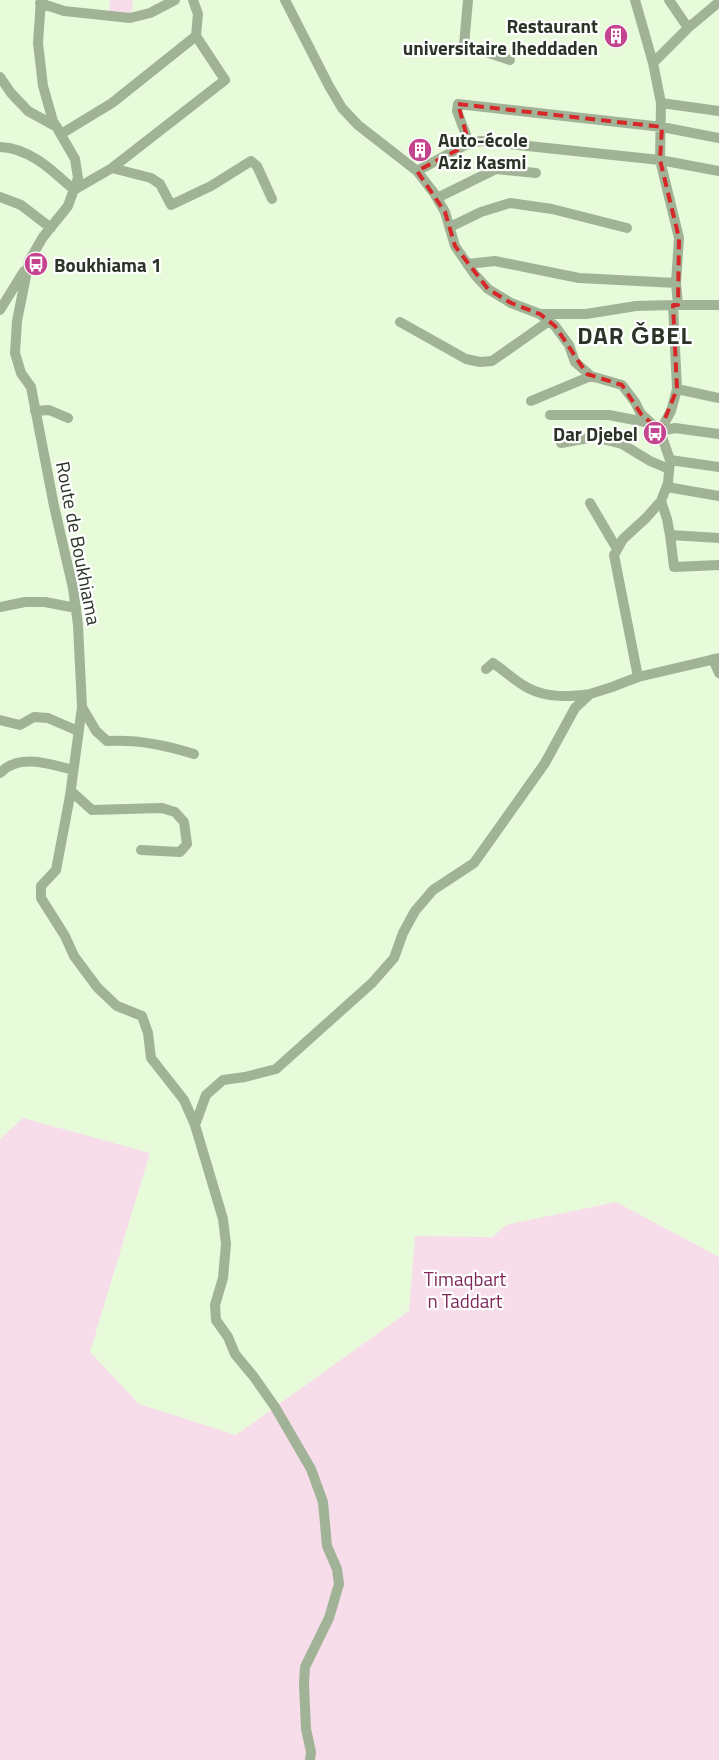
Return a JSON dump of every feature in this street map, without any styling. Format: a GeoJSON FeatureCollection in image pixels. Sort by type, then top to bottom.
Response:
{"type":"FeatureCollection","features":[{"type":"Feature","properties":{"kind":"street"},"geometry":{"type":"LineString","coordinates":[[40,2],[64,11],[130,18],[150,14],[175,0]]}},
{"type":"Feature","properties":{"kind":"street"},"geometry":{"type":"LineString","coordinates":[[0,147],[11,147],[36,158],[74,190],[112,168],[226,80],[196,36],[198,14],[193,0]]}},
{"type":"Feature","properties":{"kind":"street"},"geometry":{"type":"LineString","coordinates":[[285,0],[342,108],[358,125],[417,170],[446,212],[455,246],[488,289],[511,304],[540,314],[549,321],[568,345],[575,362],[591,376],[622,385],[635,402],[641,414],[660,430],[670,464],[667,487],[661,501],[623,539],[614,555],[638,677]]}},
{"type":"Feature","properties":{"kind":"street"},"geometry":{"type":"LineString","coordinates":[[468,0],[464,45],[510,60]]}},
{"type":"Feature","properties":{"kind":"street"},"geometry":{"type":"LineString","coordinates":[[635,0],[653,63],[661,103],[660,160],[679,238],[676,283],[677,389],[671,411],[660,430]]}},
{"type":"Feature","properties":{"kind":"street"},"geometry":{"type":"LineString","coordinates":[[669,0],[688,28]]}},
{"type":"Feature","properties":{"kind":"street","name":"Route de Boukhiama"},"geometry":{"type":"LineString","coordinates":[[40,2],[38,43],[43,86],[53,121],[76,159],[78,178],[68,206],[29,261],[17,321],[15,353],[21,372],[31,387],[54,506],[73,588],[78,625],[82,707],[71,792],[56,870],[41,886],[41,898],[65,936],[74,956],[97,987],[117,1006],[142,1016],[148,1032],[150,1058],[184,1100],[194,1125],[224,1219],[226,1244],[224,1278],[215,1305],[216,1320],[228,1337],[235,1354],[275,1407],[311,1469],[324,1502],[327,1546],[337,1569],[339,1584],[329,1618],[305,1667],[306,1729],[311,1752],[310,1760]]}},
{"type":"Feature","properties":{"kind":"street"},"geometry":{"type":"LineString","coordinates":[[653,63],[717,2]]}},
{"type":"Feature","properties":{"kind":"street"},"geometry":{"type":"LineString","coordinates":[[0,77],[11,93],[28,111],[59,131],[112,103],[196,36]]}},
{"type":"Feature","properties":{"kind":"street"},"geometry":{"type":"LineString","coordinates":[[661,103],[719,111]]}},
{"type":"Feature","properties":{"kind":"street"},"geometry":{"type":"LineString","coordinates":[[469,143],[457,112],[458,104],[662,128],[719,138]]}},
{"type":"Feature","properties":{"kind":"street"},"geometry":{"type":"LineString","coordinates":[[417,170],[469,143],[481,141],[660,160],[719,170]]}},
{"type":"Feature","properties":{"kind":"street"},"geometry":{"type":"LineString","coordinates":[[112,168],[151,178],[160,184],[170,205],[211,186],[251,161],[257,166],[272,199]]}},
{"type":"Feature","properties":{"kind":"street"},"geometry":{"type":"LineString","coordinates":[[438,198],[496,169],[536,173]]}},
{"type":"Feature","properties":{"kind":"street"},"geometry":{"type":"LineString","coordinates":[[0,197],[21,205],[51,228]]}},
{"type":"Feature","properties":{"kind":"street"},"geometry":{"type":"LineString","coordinates":[[450,227],[481,212],[510,203],[552,209],[627,228]]}},
{"type":"Feature","properties":{"kind":"street"},"geometry":{"type":"LineString","coordinates":[[0,310],[29,261]]}},
{"type":"Feature","properties":{"kind":"street"},"geometry":{"type":"LineString","coordinates":[[467,264],[496,261],[579,278],[676,283]]}},
{"type":"Feature","properties":{"kind":"street"},"geometry":{"type":"LineString","coordinates":[[540,314],[586,314],[636,306],[719,305]]}},
{"type":"Feature","properties":{"kind":"street"},"geometry":{"type":"LineString","coordinates":[[400,322],[466,359],[480,362],[492,361],[549,321]]}},
{"type":"Feature","properties":{"kind":"street"},"geometry":{"type":"LineString","coordinates":[[531,401],[591,376]]}},
{"type":"Feature","properties":{"kind":"street"},"geometry":{"type":"LineString","coordinates":[[677,389],[719,398]]}},
{"type":"Feature","properties":{"kind":"street"},"geometry":{"type":"LineString","coordinates":[[35,411],[50,410],[68,418]]}},
{"type":"Feature","properties":{"kind":"street"},"geometry":{"type":"LineString","coordinates":[[550,415],[609,415],[651,423]]}},
{"type":"Feature","properties":{"kind":"street"},"geometry":{"type":"LineString","coordinates":[[660,430],[675,428],[719,434]]}},
{"type":"Feature","properties":{"kind":"street"},"geometry":{"type":"LineString","coordinates":[[561,443],[594,437],[622,444],[650,461],[719,467]]}},
{"type":"Feature","properties":{"kind":"street"},"geometry":{"type":"LineString","coordinates":[[667,487],[719,496]]}},
{"type":"Feature","properties":{"kind":"street"},"geometry":{"type":"LineString","coordinates":[[661,501],[670,534],[674,567],[719,565]]}},
{"type":"Feature","properties":{"kind":"street"},"geometry":{"type":"LineString","coordinates":[[590,503],[617,549]]}},
{"type":"Feature","properties":{"kind":"street"},"geometry":{"type":"LineString","coordinates":[[670,534],[719,538]]}},
{"type":"Feature","properties":{"kind":"street"},"geometry":{"type":"LineString","coordinates":[[0,607],[25,602],[45,602],[76,608]]}},
{"type":"Feature","properties":{"kind":"street"},"geometry":{"type":"LineString","coordinates":[[486,669],[493,663],[528,688],[548,695],[570,697],[590,694],[638,677],[716,659],[719,673]]}},
{"type":"Feature","properties":{"kind":"street"},"geometry":{"type":"LineString","coordinates":[[194,1125],[206,1095],[223,1080],[245,1077],[276,1069],[372,983],[394,958],[415,911],[433,890],[474,864],[546,763],[575,708],[590,694]]}},
{"type":"Feature","properties":{"kind":"street"},"geometry":{"type":"LineString","coordinates":[[82,707],[96,731],[107,741],[120,740],[167,746],[194,754]]}},
{"type":"Feature","properties":{"kind":"street"},"geometry":{"type":"LineString","coordinates":[[0,720],[20,724],[34,718],[48,718],[78,731]]}},
{"type":"Feature","properties":{"kind":"street"},"geometry":{"type":"LineString","coordinates":[[0,773],[7,765],[27,761],[73,770]]}},
{"type":"Feature","properties":{"kind":"street"},"geometry":{"type":"LineString","coordinates":[[71,792],[92,810],[162,808],[175,812],[184,822],[187,844],[180,852],[141,850]]}},
{"type":"Feature","properties":{"kind":"highlighted area"},"geometry":{"type":"Polygon","coordinates":[[[458,104],[662,127],[660,160],[679,238],[678,305],[673,305],[677,389],[660,431],[641,414],[622,385],[587,374],[555,326],[540,314],[511,303],[488,289],[455,246],[445,212],[417,171],[469,144],[458,104]]]}},
{"type":"Feature","properties":{"kind":"green space"},"geometry":{"type":"Polygon","coordinates":[[[110,0],[133,0],[131,14],[109,12],[110,0]]]}},
{"type":"Feature","properties":{"kind":"green space","name":"Timaqbart n Taddart"},"geometry":{"type":"Polygon","coordinates":[[[23,1118],[150,1153],[90,1352],[139,1404],[236,1435],[409,1311],[415,1236],[493,1237],[506,1225],[616,1202],[719,1257],[719,1760],[0,1760],[0,1139],[23,1118]]]}},
{"type":"Feature","properties":{"kind":"place","name":"Restaurant universitaire Iheddaden"},"geometry":{"type":"Point","coordinates":[616,36]}},
{"type":"Feature","properties":{"kind":"place","name":"Auto-école Aziz Kasmi"},"geometry":{"type":"Point","coordinates":[420,150]}},
{"type":"Feature","properties":{"kind":"place","name":"Boukhiama 1"},"geometry":{"type":"Point","coordinates":[36,264]}},
{"type":"Feature","properties":{"kind":"place","name":"Dar Djebel"},"geometry":{"type":"Point","coordinates":[655,433]}},
{"type":"Feature","properties":{"kind":"district","name":"DAR ǦBEL"},"geometry":{"type":"Point","coordinates":[635,335]}}]}
